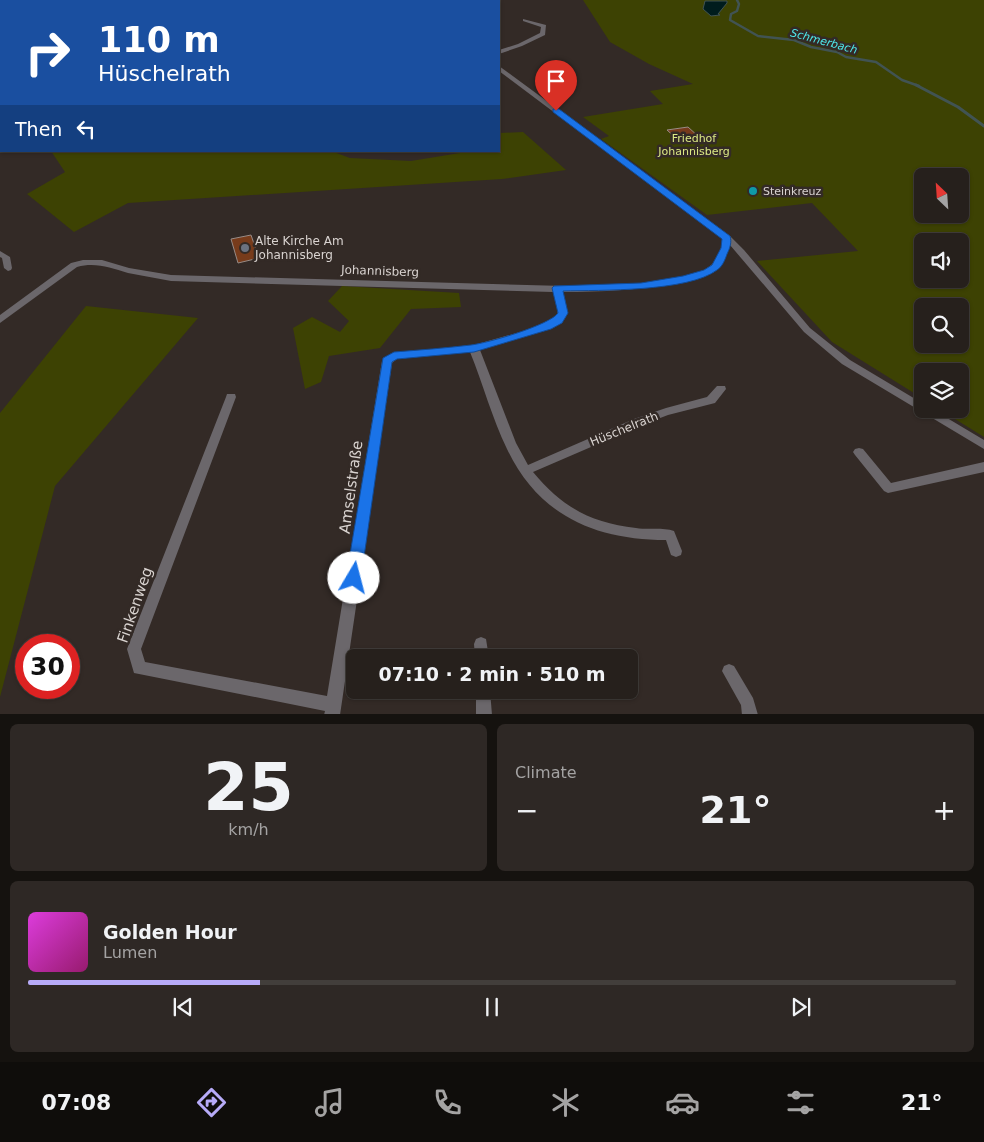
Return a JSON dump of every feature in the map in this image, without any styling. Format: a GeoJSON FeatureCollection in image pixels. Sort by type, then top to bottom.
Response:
{"type":"FeatureCollection","features":[{"type":"Feature","properties":{"kind":"street"},"geometry":{"type":"LineString","coordinates":[[500,52],[520,46],[542,34],[544,26],[525,20]]}},
{"type":"Feature","properties":{"kind":"street"},"geometry":{"type":"LineString","coordinates":[[500,69],[727,238],[742,252],[807,330],[846,362],[914,403]]}},
{"type":"Feature","properties":{"kind":"street","name":"Johannisberg"},"geometry":{"type":"LineString","coordinates":[[0,320],[74,265],[87,261],[101,261],[128,270],[171,278],[557,288],[641,286],[685,279],[708,272],[716,267],[726,248],[727,238]]}},
{"type":"Feature","properties":{"kind":"street"},"geometry":{"type":"LineString","coordinates":[[0,254],[6,257],[8,268]]}},
{"type":"Feature","properties":{"kind":"street"},"geometry":{"type":"LineString","coordinates":[[557,288],[563,313],[558,321],[529,333],[474,348],[514,451],[525,471],[541,492],[564,510],[593,526],[619,533],[648,536],[670,535],[676,551]]}},
{"type":"Feature","properties":{"kind":"street","name":"Amselstraße"},"geometry":{"type":"LineString","coordinates":[[333,710],[387,360],[394,356],[474,348]]}},
{"type":"Feature","properties":{"kind":"street","name":"Hüschelrath"},"geometry":{"type":"LineString","coordinates":[[525,471],[638,422],[711,400],[721,389]]}},
{"type":"Feature","properties":{"kind":"street","name":"Finkenweg"},"geometry":{"type":"LineString","coordinates":[[231,397],[134,649],[139,668],[333,710]]}},
{"type":"Feature","properties":{"kind":"street"},"geometry":{"type":"LineString","coordinates":[[939,418],[984,445]]}},
{"type":"Feature","properties":{"kind":"street"},"geometry":{"type":"LineString","coordinates":[[859,452],[888,488],[984,467]]}},
{"type":"Feature","properties":{"kind":"street"},"geometry":{"type":"LineString","coordinates":[[729,671],[748,703],[750,714]]}},
{"type":"Feature","properties":{"kind":"street"},"geometry":{"type":"LineString","coordinates":[[483,699],[484,714]]}},
{"type":"Feature","properties":{"kind":"green space","name":"Friedhof Johannisberg"},"geometry":{"type":"Polygon","coordinates":[[[583,0],[984,0],[984,437],[953,418],[969,418],[969,363],[914,363],[914,393],[832,342],[757,261],[858,251],[812,203],[707,215],[601,139],[609,136],[583,117],[663,104],[650,91],[693,84],[649,64],[610,42],[583,0]]]}},
{"type":"Feature","properties":{"kind":"green space"},"geometry":{"type":"Polygon","coordinates":[[[523,132],[566,170],[502,179],[128,203],[74,232],[27,194],[65,172],[52,152],[334,152],[350,158],[411,161],[466,152],[500,152],[500,133],[523,132]]]}},
{"type":"Feature","properties":{"kind":"green space"},"geometry":{"type":"Polygon","coordinates":[[[342,286],[459,293],[461,307],[411,309],[380,348],[329,356],[321,382],[305,389],[293,328],[312,317],[340,332],[349,321],[328,301],[342,286]]]}},
{"type":"Feature","properties":{"kind":"green space"},"geometry":{"type":"Polygon","coordinates":[[[86,306],[198,318],[55,486],[0,697],[0,413],[86,306]]]}},
{"type":"Feature","properties":{"kind":"water"},"geometry":{"type":"Polygon","coordinates":[[[705,1],[727,1],[727,3],[718,14],[720,15],[711,16],[703,9],[705,1]]]}},
{"type":"Feature","properties":{"kind":"building"},"geometry":{"type":"Polygon","coordinates":[[[688,127],[699,137],[678,140],[667,130],[688,127]]]}},
{"type":"Feature","properties":{"kind":"building","name":"Alte Kirche Am Johannisberg"},"geometry":{"type":"Polygon","coordinates":[[[251,235],[259,258],[238,263],[231,239],[251,235]]]}},
{"type":"Feature","properties":{"kind":"waterway","name":"Schmerbach"},"geometry":{"type":"LineString","coordinates":[[737,0],[739,4],[737,11],[731,14],[730,20],[758,36],[794,40],[811,47],[837,52],[846,57],[876,62],[902,80],[919,86]]}},
{"type":"Feature","properties":{"kind":"waterway","name":"Schmerbach"},"geometry":{"type":"LineString","coordinates":[[916,85],[958,107],[984,126]]}},
{"type":"Feature","properties":{"kind":"place","name":"Steinkreuz"},"geometry":{"type":"Point","coordinates":[753,191]}},
{"type":"Feature","properties":{"kind":"place","name":"Alte Kirche Am Johannisberg"},"geometry":{"type":"Point","coordinates":[245,248]}},
{"type":"Feature","properties":{"kind":"route"},"geometry":{"type":"LineString","coordinates":[[354,578],[387,360],[394,356],[474,348],[548,327],[558,321],[563,313],[557,288],[641,286],[685,279],[708,272],[716,267],[726,248],[727,238],[556,111]]}}]}
